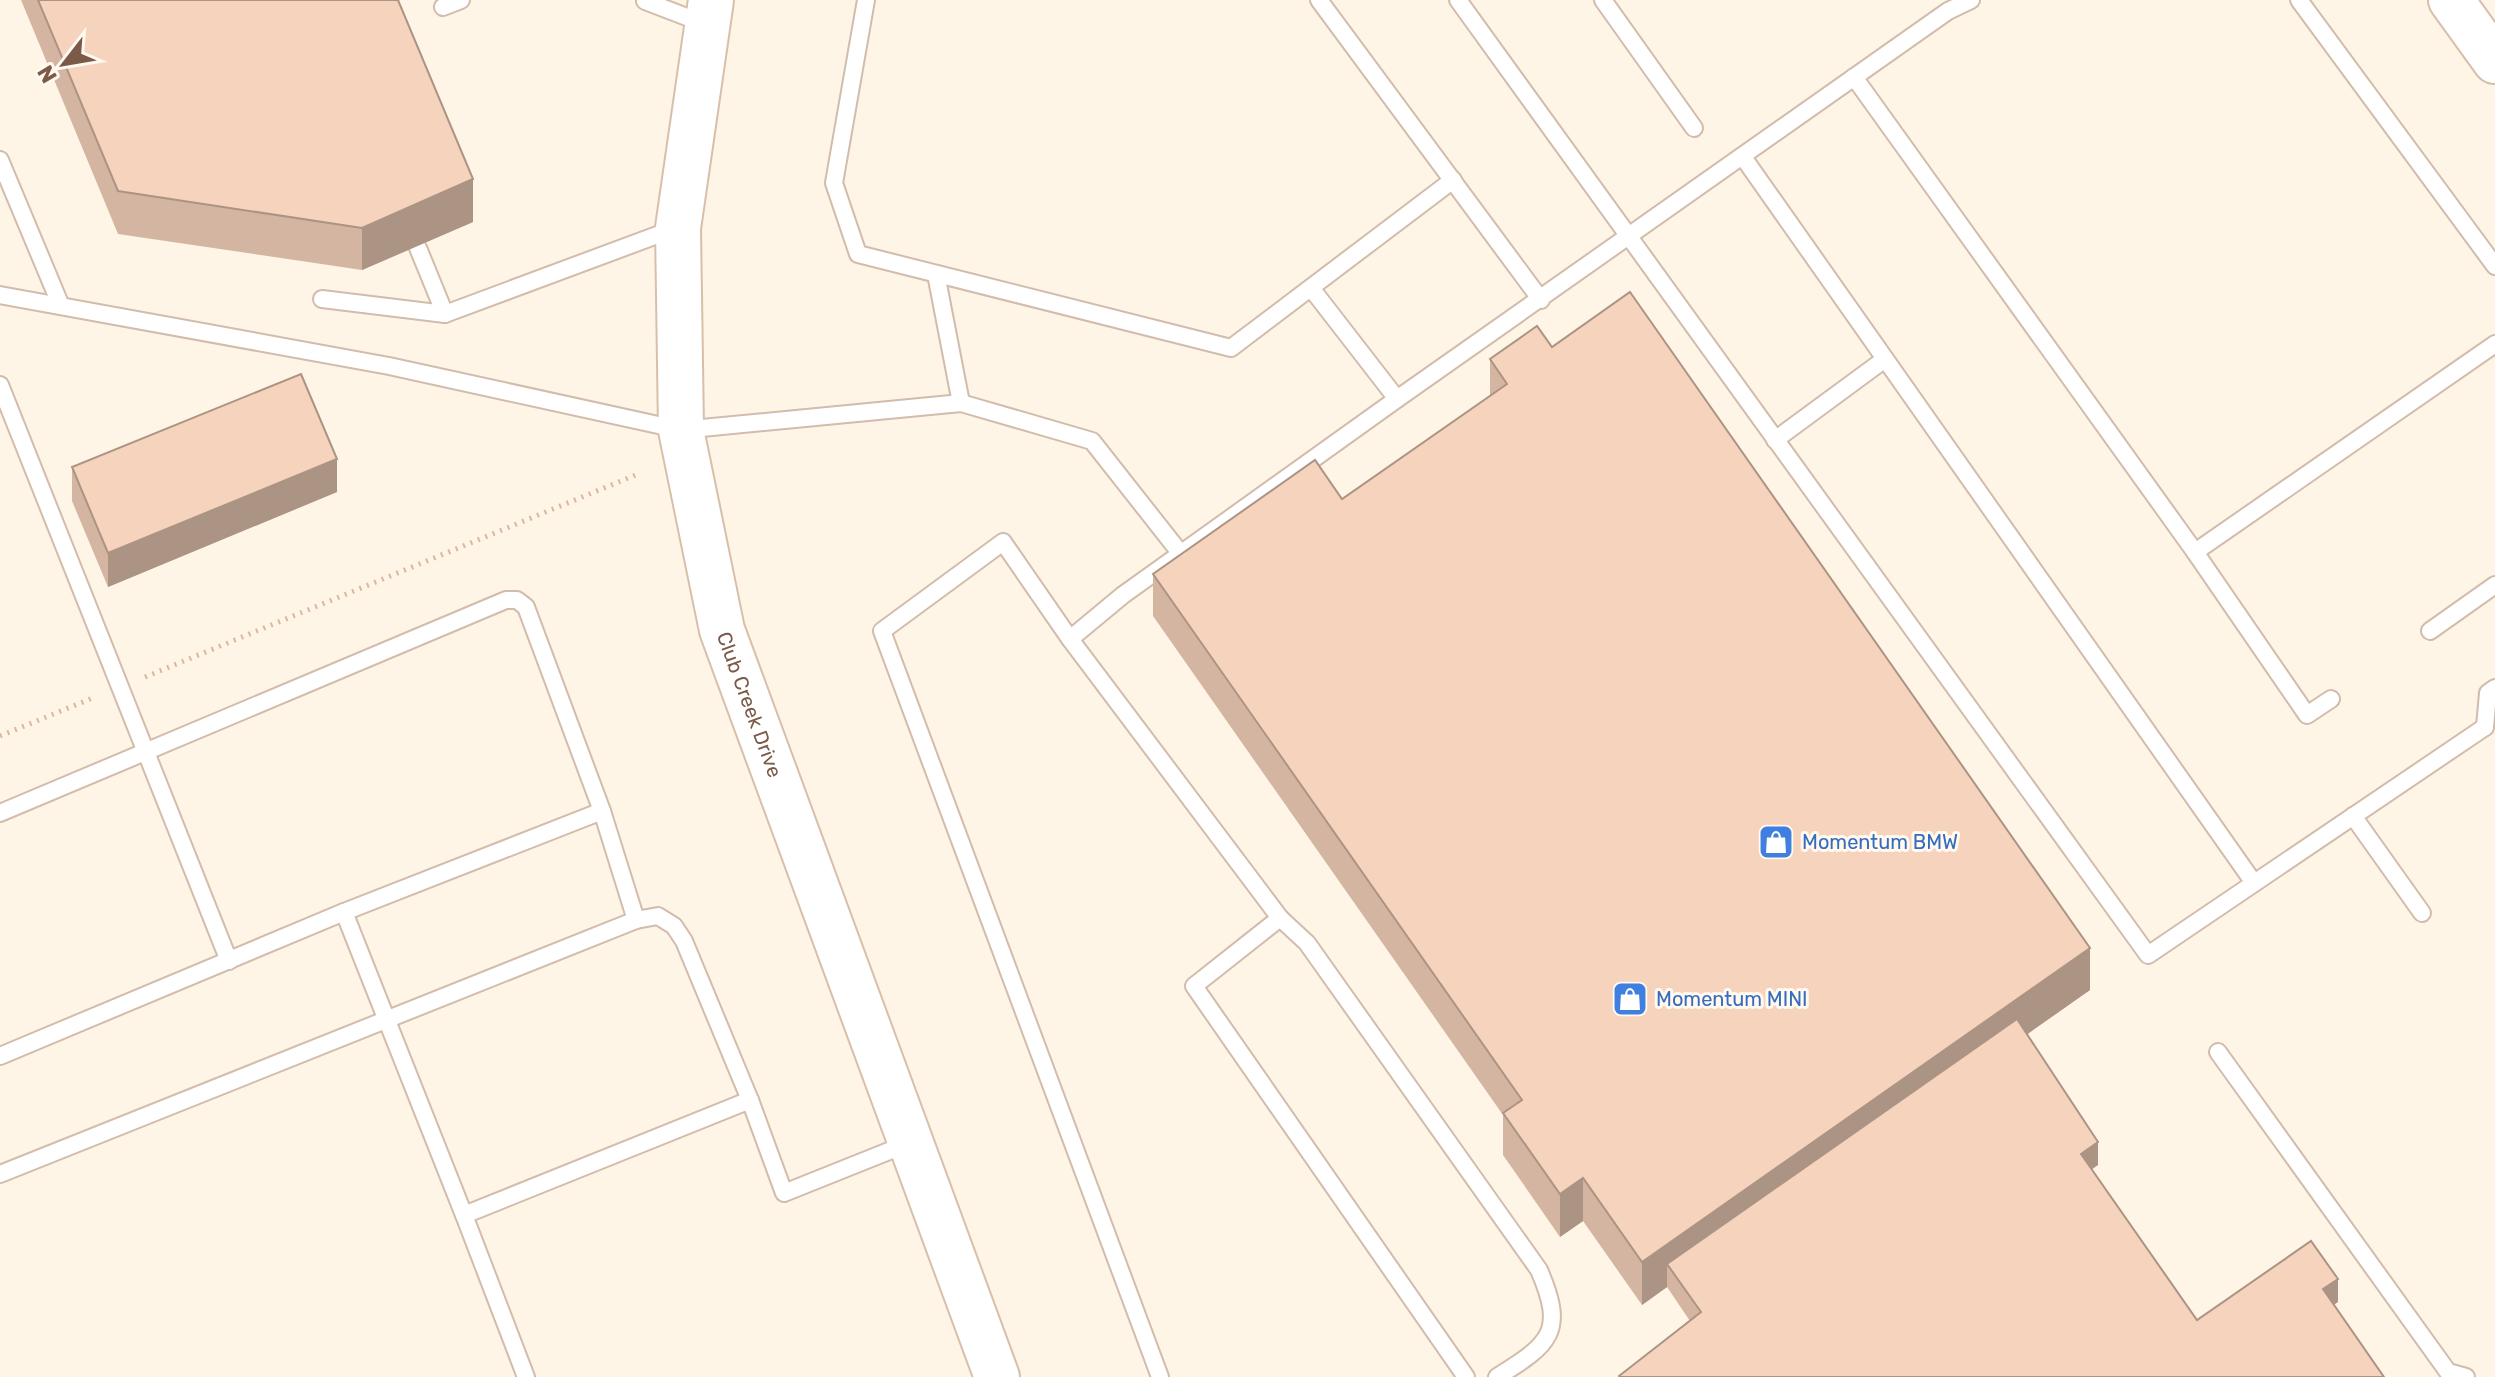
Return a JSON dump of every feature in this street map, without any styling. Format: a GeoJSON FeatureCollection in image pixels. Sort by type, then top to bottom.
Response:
{"type":"FeatureCollection","features":[{"type":"Feature","properties":{"kind":"street"},"geometry":{"type":"LineString","coordinates":[[2451,0],[2495,61]]}},
{"type":"Feature","properties":{"kind":"street","name":"Club Creek Drive"},"geometry":{"type":"LineString","coordinates":[[709,12],[678,228],[681,430],[722,630],[997,1377]]}},
{"type":"Feature","properties":{"kind":"lane"},"geometry":{"type":"LineString","coordinates":[[443,7],[461,0]]}},
{"type":"Feature","properties":{"kind":"lane"},"geometry":{"type":"LineString","coordinates":[[644,0],[709,12]]}},
{"type":"Feature","properties":{"kind":"lane"},"geometry":{"type":"LineString","coordinates":[[866,0],[834,183],[858,254],[1231,348],[1453,180]]}},
{"type":"Feature","properties":{"kind":"lane"},"geometry":{"type":"LineString","coordinates":[[1319,0],[1541,300]]}},
{"type":"Feature","properties":{"kind":"lane"},"geometry":{"type":"LineString","coordinates":[[1458,0],[2148,955],[2353,816],[2490,729],[2488,693],[2495,688]]}},
{"type":"Feature","properties":{"kind":"lane"},"geometry":{"type":"LineString","coordinates":[[1603,0],[1694,128]]}},
{"type":"Feature","properties":{"kind":"lane"},"geometry":{"type":"LineString","coordinates":[[1070,639],[1123,595],[1854,77],[1944,6],[1971,0]]}},
{"type":"Feature","properties":{"kind":"lane"},"geometry":{"type":"LineString","coordinates":[[2299,0],[2495,266]]}},
{"type":"Feature","properties":{"kind":"lane"},"geometry":{"type":"LineString","coordinates":[[1854,77],[2195,552],[2307,715],[2331,699]]}},
{"type":"Feature","properties":{"kind":"lane"},"geometry":{"type":"LineString","coordinates":[[1743,157],[2254,883]]}},
{"type":"Feature","properties":{"kind":"lane"},"geometry":{"type":"LineString","coordinates":[[0,160],[61,306]]}},
{"type":"Feature","properties":{"kind":"lane"},"geometry":{"type":"LineString","coordinates":[[322,299],[445,314],[678,228]]}},
{"type":"Feature","properties":{"kind":"lane"},"geometry":{"type":"LineString","coordinates":[[418,248],[445,314]]}},
{"type":"Feature","properties":{"kind":"lane"},"geometry":{"type":"LineString","coordinates":[[936,274],[961,403]]}},
{"type":"Feature","properties":{"kind":"lane"},"geometry":{"type":"LineString","coordinates":[[1311,288],[1397,399]]}},
{"type":"Feature","properties":{"kind":"lane"},"geometry":{"type":"LineString","coordinates":[[0,295],[389,366],[681,430],[961,403],[1092,441],[1181,554]]}},
{"type":"Feature","properties":{"kind":"lane"},"geometry":{"type":"LineString","coordinates":[[2195,552],[2495,344]]}},
{"type":"Feature","properties":{"kind":"lane"},"geometry":{"type":"LineString","coordinates":[[1775,440],[1885,359]]}},
{"type":"Feature","properties":{"kind":"lane"},"geometry":{"type":"LineString","coordinates":[[0,385],[229,961]]}},
{"type":"Feature","properties":{"kind":"lane"},"geometry":{"type":"LineString","coordinates":[[1160,1377],[882,631],[1003,542],[1070,639],[1280,918],[1307,943],[1539,1270],[1552,1299],[1552,1327],[1541,1345],[1497,1377]]}},
{"type":"Feature","properties":{"kind":"lane"},"geometry":{"type":"LineString","coordinates":[[2430,631],[2495,585]]}},
{"type":"Feature","properties":{"kind":"lane"},"geometry":{"type":"LineString","coordinates":[[0,813],[506,600],[517,600],[526,607],[602,811],[636,920]]}},
{"type":"Feature","properties":{"kind":"lane"},"geometry":{"type":"LineString","coordinates":[[0,1056],[344,912],[602,811]]}},
{"type":"Feature","properties":{"kind":"lane"},"geometry":{"type":"LineString","coordinates":[[2353,816],[2422,913]]}},
{"type":"Feature","properties":{"kind":"lane"},"geometry":{"type":"LineString","coordinates":[[344,912],[526,1377]]}},
{"type":"Feature","properties":{"kind":"lane"},"geometry":{"type":"LineString","coordinates":[[0,1174],[636,920],[658,916],[674,926],[684,941],[750,1100],[784,1193],[910,1142]]}},
{"type":"Feature","properties":{"kind":"lane"},"geometry":{"type":"LineString","coordinates":[[1280,918],[1194,986],[1466,1377]]}},
{"type":"Feature","properties":{"kind":"lane"},"geometry":{"type":"LineString","coordinates":[[2218,1052],[2448,1372],[2466,1377]]}},
{"type":"Feature","properties":{"kind":"lane"},"geometry":{"type":"LineString","coordinates":[[464,1215],[750,1100]]}},
{"type":"Feature","properties":{"kind":"path"},"geometry":{"type":"LineString","coordinates":[[0,736],[638,474]]}},
{"type":"Feature","properties":{"kind":"building"},"geometry":{"type":"Polygon","coordinates":[[[38,0],[398,0],[473,179],[362,228],[118,191],[38,0]]]}},
{"type":"Feature","properties":{"kind":"building"},"geometry":{"type":"Polygon","coordinates":[[[1630,292],[2090,948],[1642,1262],[1583,1178],[1560,1194],[1503,1113],[1522,1100],[1153,574],[1315,460],[1342,499],[1507,384],[1490,359],[1537,326],[1552,347],[1630,292]]]}},
{"type":"Feature","properties":{"kind":"building"},"geometry":{"type":"Polygon","coordinates":[[[301,374],[337,459],[108,553],[72,467],[301,374]]]}},
{"type":"Feature","properties":{"kind":"building"},"geometry":{"type":"Polygon","coordinates":[[[2017,1019],[2098,1142],[2081,1154],[2197,1320],[2311,1241],[2338,1279],[2323,1289],[2384,1377],[1619,1376],[1701,1312],[1667,1264],[2017,1019]]]}},
{"type":"Feature","properties":{"kind":"place","name":"Momentum BMW"},"geometry":{"type":"Point","coordinates":[1776,842]}},
{"type":"Feature","properties":{"kind":"place","name":"Momentum MINI"},"geometry":{"type":"Point","coordinates":[1630,999]}}]}
